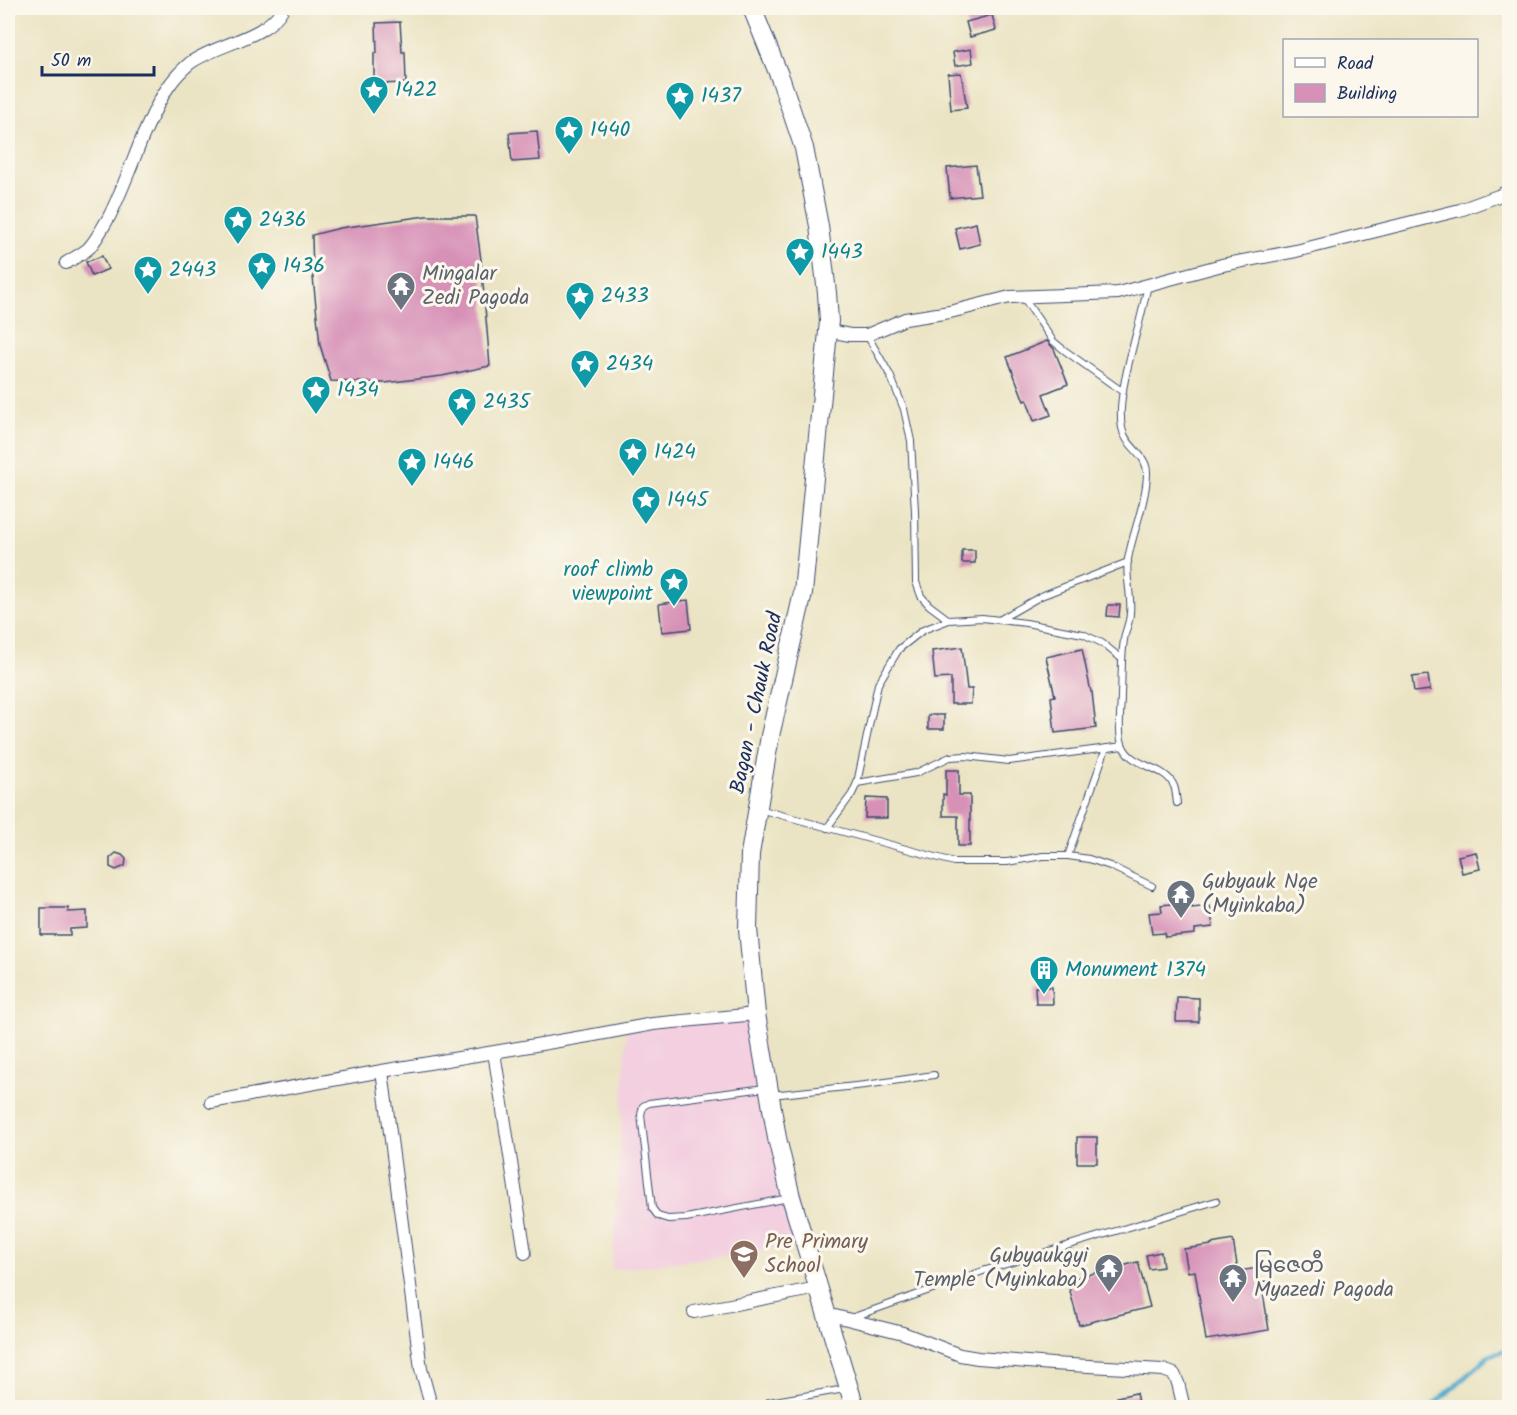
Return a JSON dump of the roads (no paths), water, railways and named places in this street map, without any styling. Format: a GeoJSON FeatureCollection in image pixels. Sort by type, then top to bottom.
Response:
{"type":"FeatureCollection","features":[{"type":"Feature","properties":{"kind":"main road","name":"Bagan - Chauk Road"},"geometry":{"type":"LineString","coordinates":[[752,8],[782,80],[804,148],[819,226],[829,331],[803,593],[770,736],[750,854],[748,929],[756,1014],[777,1138],[791,1197],[855,1407]]}},
{"type":"Feature","properties":{"kind":"street"},"geometry":{"type":"LineString","coordinates":[[66,263],[89,247],[100,232],[114,206],[157,106],[181,71],[206,54],[256,32],[280,14],[283,8]]}},
{"type":"Feature","properties":{"kind":"street"},"geometry":{"type":"LineString","coordinates":[[829,331],[867,335],[905,319],[950,312],[1010,297],[1118,293],[1222,265],[1296,251],[1440,216],[1509,190]]}},
{"type":"Feature","properties":{"kind":"street"},"geometry":{"type":"LineString","coordinates":[[211,1102],[653,1024],[756,1014]]}},
{"type":"Feature","properties":{"kind":"street"},"geometry":{"type":"LineString","coordinates":[[494,1052],[525,1253]]}},
{"type":"Feature","properties":{"kind":"street"},"geometry":{"type":"LineString","coordinates":[[382,1071],[421,1369],[433,1407]]}},
{"type":"Feature","properties":{"kind":"street"},"geometry":{"type":"LineString","coordinates":[[694,1312],[818,1288]]}},
{"type":"Feature","properties":{"kind":"street"},"geometry":{"type":"LineString","coordinates":[[826,1314],[903,1333],[960,1355],[978,1358],[1163,1370],[1174,1374],[1184,1407]]}},
{"type":"Feature","properties":{"kind":"lane"},"geometry":{"type":"LineString","coordinates":[[1148,284],[1128,362],[1121,420],[1122,429],[1129,443],[1141,455],[1147,469],[1147,476],[1128,562],[1127,574],[1131,598],[1122,659],[1120,726],[1123,746],[1137,762],[1163,772],[1170,779],[1175,788],[1177,803]]}},
{"type":"Feature","properties":{"kind":"lane"},"geometry":{"type":"LineString","coordinates":[[1023,296],[1053,341],[1123,392]]}},
{"type":"Feature","properties":{"kind":"lane"},"geometry":{"type":"LineString","coordinates":[[867,335],[890,375],[904,409],[911,441],[916,582],[921,596],[949,620]]}},
{"type":"Feature","properties":{"kind":"lane"},"geometry":{"type":"LineString","coordinates":[[999,620],[1041,596],[1128,562]]}},
{"type":"Feature","properties":{"kind":"lane"},"geometry":{"type":"LineString","coordinates":[[827,828],[852,794],[857,783],[878,684],[899,650],[923,630],[949,620],[982,618],[1026,623],[1083,634],[1102,643],[1122,659]]}},
{"type":"Feature","properties":{"kind":"lane"},"geometry":{"type":"LineString","coordinates":[[857,783],[916,773],[950,757],[965,756],[1009,761],[1123,746]]}},
{"type":"Feature","properties":{"kind":"lane"},"geometry":{"type":"LineString","coordinates":[[1068,856],[1106,748]]}},
{"type":"Feature","properties":{"kind":"lane"},"geometry":{"type":"LineString","coordinates":[[758,809],[954,862],[1007,862],[1043,856],[1068,856],[1089,859],[1110,866],[1152,886]]}},
{"type":"Feature","properties":{"kind":"lane"},"geometry":{"type":"LineString","coordinates":[[791,1197],[686,1218],[668,1219],[658,1216],[652,1208],[641,1115],[643,1106],[649,1103],[865,1085],[934,1075]]}},
{"type":"Feature","properties":{"kind":"lane"},"geometry":{"type":"LineString","coordinates":[[848,1319],[986,1270],[1216,1201]]}},
{"type":"Feature","properties":{"kind":"lane"},"geometry":{"type":"LineString","coordinates":[[769,1402],[849,1388]]}},
{"type":"Feature","properties":{"kind":"waterway"},"geometry":{"type":"LineString","coordinates":[[1430,1408],[1490,1355],[1510,1349]]}},
{"type":"Feature","properties":{"kind":"place","name":"1422"},"geometry":{"type":"Point","coordinates":[374,116]}},
{"type":"Feature","properties":{"kind":"place","name":"1437"},"geometry":{"type":"Point","coordinates":[680,122]}},
{"type":"Feature","properties":{"kind":"place","name":"1440"},"geometry":{"type":"Point","coordinates":[569,156]}},
{"type":"Feature","properties":{"kind":"place","name":"2436"},"geometry":{"type":"Point","coordinates":[238,246]}},
{"type":"Feature","properties":{"kind":"place","name":"1443"},"geometry":{"type":"Point","coordinates":[800,278]}},
{"type":"Feature","properties":{"kind":"place","name":"1436"},"geometry":{"type":"Point","coordinates":[262,292]}},
{"type":"Feature","properties":{"kind":"place","name":"2443"},"geometry":{"type":"Point","coordinates":[148,296]}},
{"type":"Feature","properties":{"kind":"place","name":"Mingalar Zedi Pagoda"},"geometry":{"type":"Point","coordinates":[401,312]}},
{"type":"Feature","properties":{"kind":"place","name":"2433"},"geometry":{"type":"Point","coordinates":[580,322]}},
{"type":"Feature","properties":{"kind":"place","name":"2434"},"geometry":{"type":"Point","coordinates":[585,390]}},
{"type":"Feature","properties":{"kind":"place","name":"1434"},"geometry":{"type":"Point","coordinates":[316,416]}},
{"type":"Feature","properties":{"kind":"place","name":"2435"},"geometry":{"type":"Point","coordinates":[462,428]}},
{"type":"Feature","properties":{"kind":"place","name":"1424"},"geometry":{"type":"Point","coordinates":[633,478]}},
{"type":"Feature","properties":{"kind":"place","name":"1446"},"geometry":{"type":"Point","coordinates":[412,488]}},
{"type":"Feature","properties":{"kind":"place","name":"1445"},"geometry":{"type":"Point","coordinates":[646,526]}},
{"type":"Feature","properties":{"kind":"place","name":"roof climb viewpoint"},"geometry":{"type":"Point","coordinates":[674,608]}},
{"type":"Feature","properties":{"kind":"place","name":"Gubyauk Nge (Myinkaba)"},"geometry":{"type":"Point","coordinates":[1181,920]}},
{"type":"Feature","properties":{"kind":"place","name":"Monument 1374"},"geometry":{"type":"Point","coordinates":[1044,996]}},
{"type":"Feature","properties":{"kind":"place","name":"Pre Primary School"},"geometry":{"type":"Point","coordinates":[744,1280]}},
{"type":"Feature","properties":{"kind":"place","name":"Gubyaukgyi Temple (Myinkaba)"},"geometry":{"type":"Point","coordinates":[1109,1294]}},
{"type":"Feature","properties":{"kind":"place","name":"မြဇေတီ Myazedi Pagoda"},"geometry":{"type":"Point","coordinates":[1233,1304]}}]}
